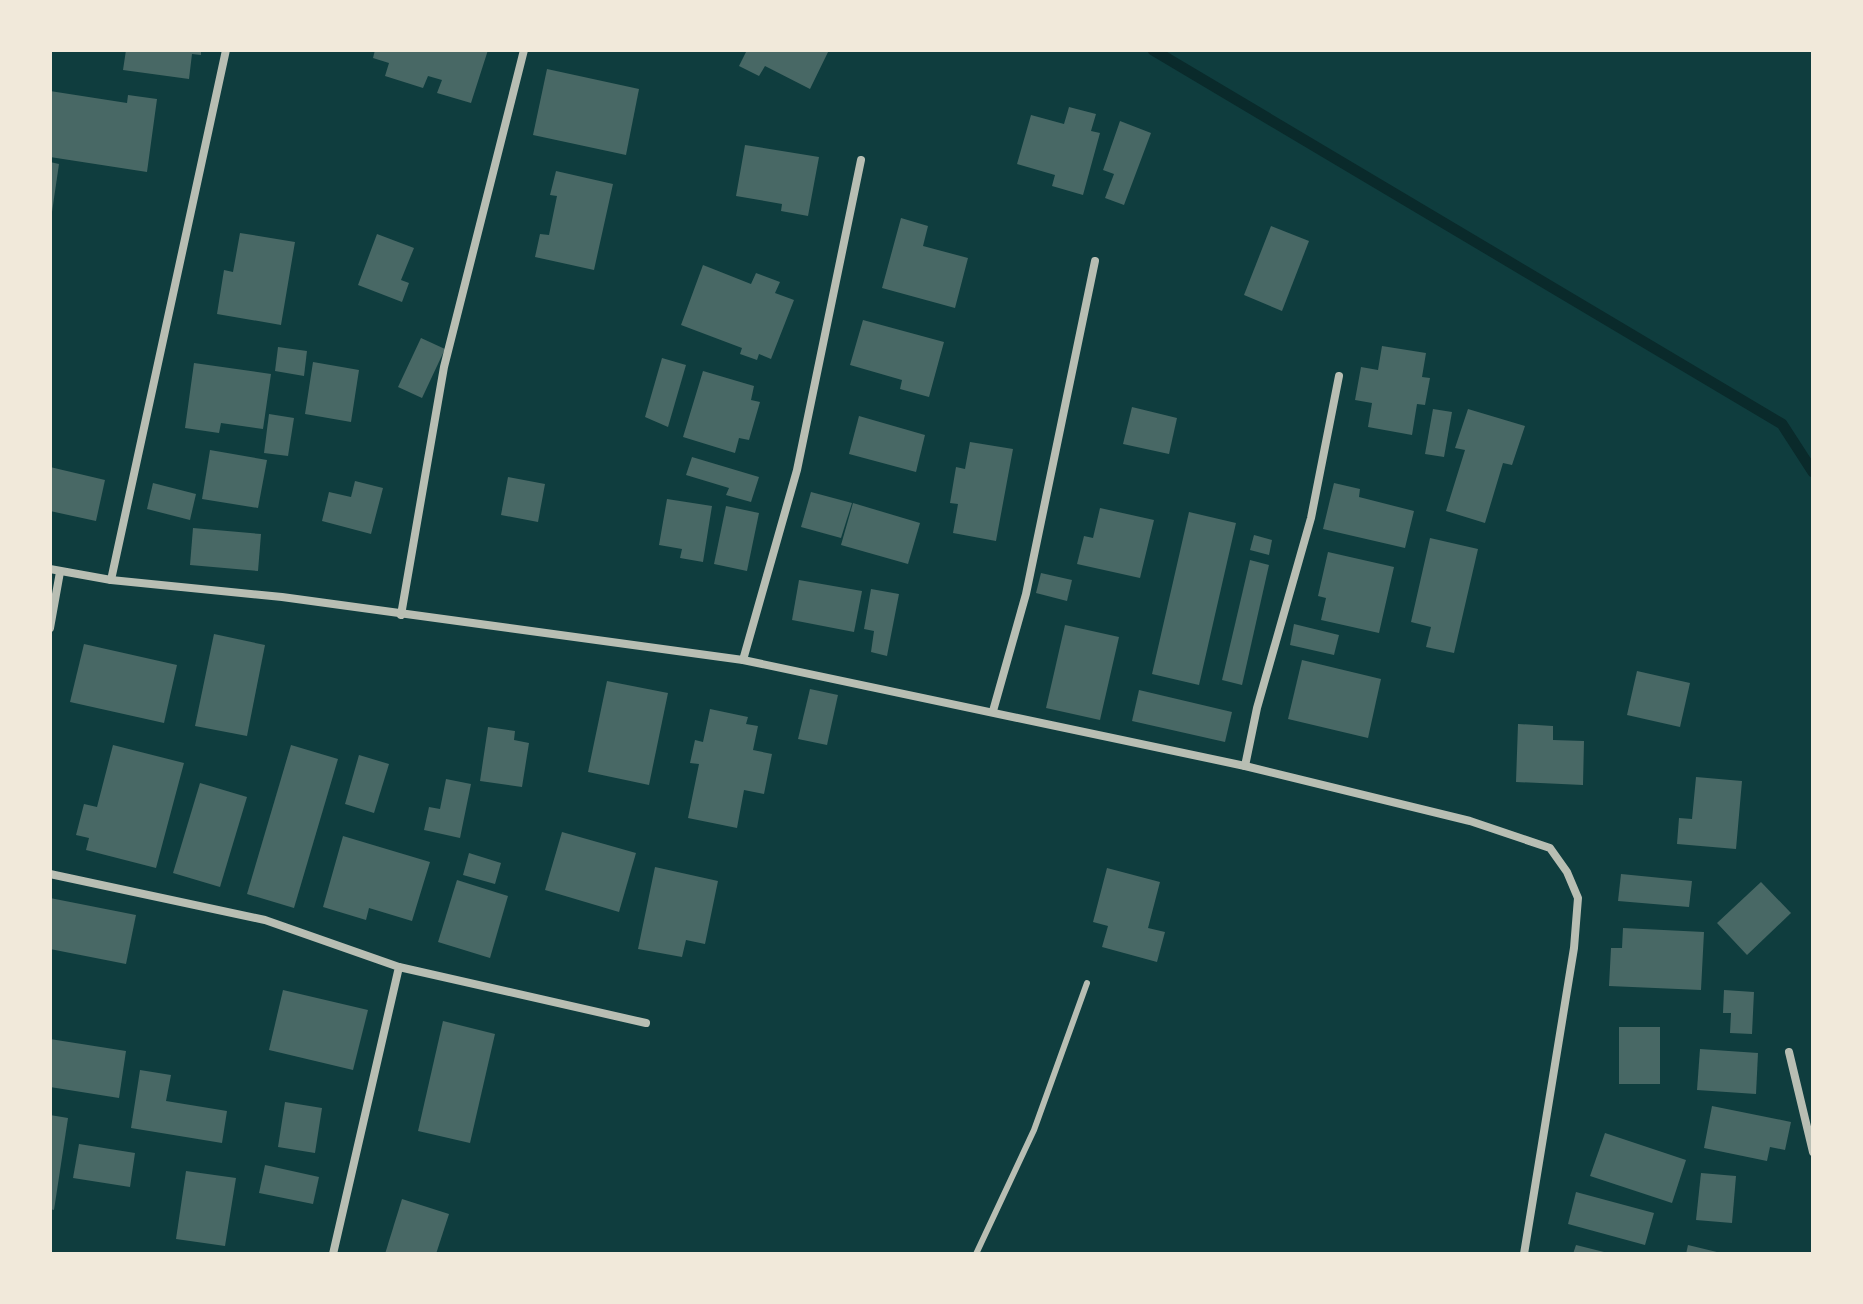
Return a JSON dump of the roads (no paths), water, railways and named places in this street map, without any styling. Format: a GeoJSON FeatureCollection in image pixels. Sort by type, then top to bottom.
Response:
{"type":"FeatureCollection","features":[{"type":"Feature","properties":{"kind":"street"},"geometry":{"type":"LineString","coordinates":[[111,580],[226,50]]}},
{"type":"Feature","properties":{"kind":"street"},"geometry":{"type":"LineString","coordinates":[[401,615],[444,367],[524,50]]}},
{"type":"Feature","properties":{"kind":"street"},"geometry":{"type":"LineString","coordinates":[[743,660],[797,470],[861,160]]}},
{"type":"Feature","properties":{"kind":"street"},"geometry":{"type":"LineString","coordinates":[[993,711],[1026,594],[1095,261]]}},
{"type":"Feature","properties":{"kind":"street"},"geometry":{"type":"LineString","coordinates":[[1245,766],[1257,708],[1311,518],[1339,376]]}},
{"type":"Feature","properties":{"kind":"street"},"geometry":{"type":"LineString","coordinates":[[50,569],[111,580],[282,597],[743,660],[993,711],[1116,742],[1245,766],[1470,821],[1550,848],[1567,872],[1578,898],[1574,948],[1524,1254]]}},
{"type":"Feature","properties":{"kind":"street"},"geometry":{"type":"LineString","coordinates":[[50,628],[60,572]]}},
{"type":"Feature","properties":{"kind":"street"},"geometry":{"type":"LineString","coordinates":[[50,874],[265,920],[399,967],[646,1023]]}},
{"type":"Feature","properties":{"kind":"street"},"geometry":{"type":"LineString","coordinates":[[333,1254],[399,967]]}},
{"type":"Feature","properties":{"kind":"street"},"geometry":{"type":"LineString","coordinates":[[1789,1052],[1813,1152]]}},
{"type":"Feature","properties":{"kind":"lane"},"geometry":{"type":"LineString","coordinates":[[976,1254],[1034,1130],[1087,983]]}},
{"type":"Feature","properties":{"kind":"waterway"},"geometry":{"type":"LineString","coordinates":[[1153,50],[1782,424],[1813,472]]}}]}
